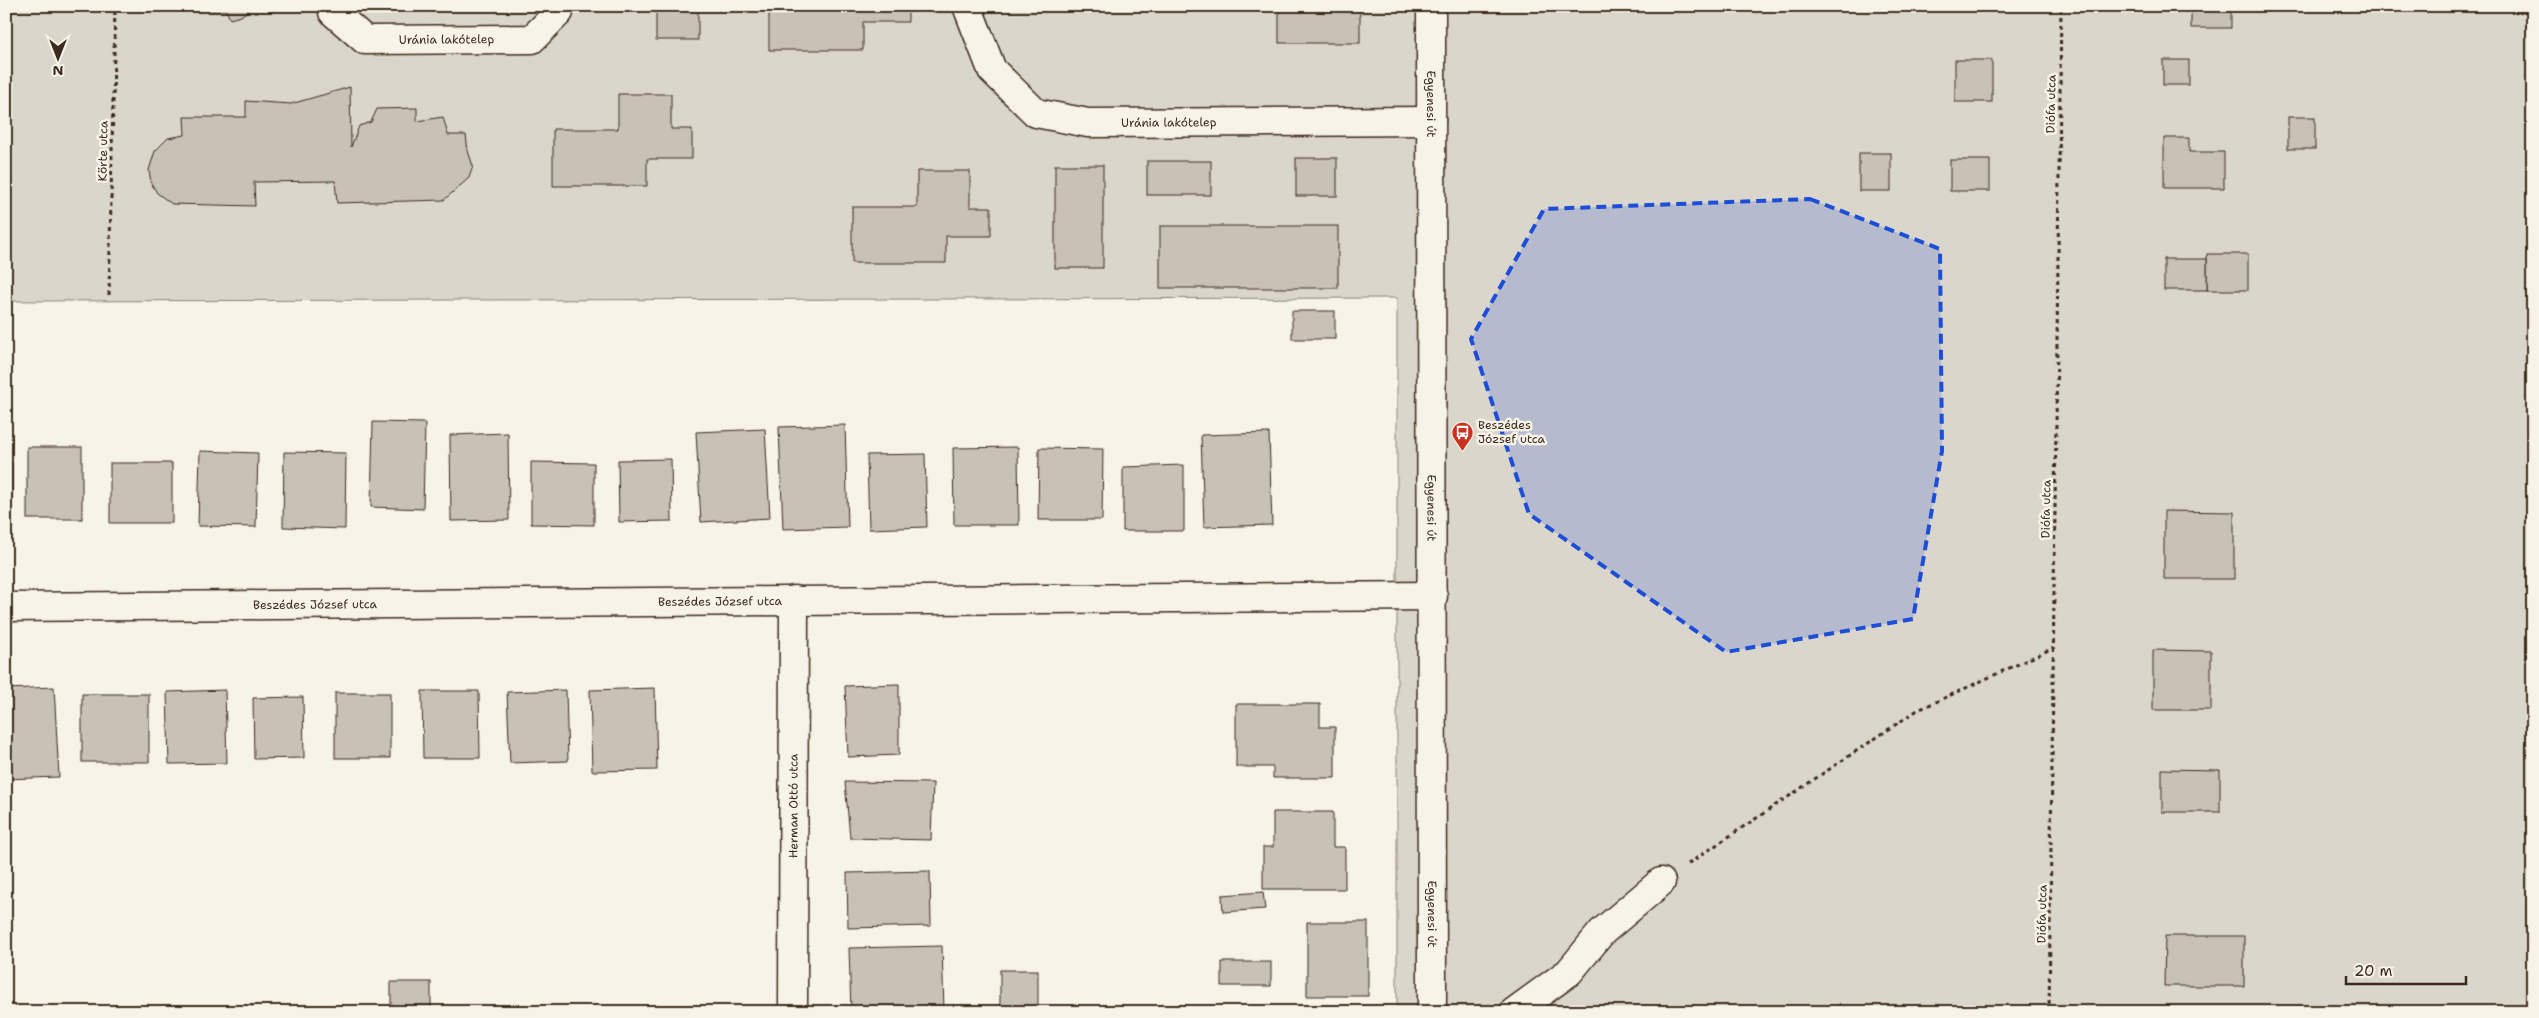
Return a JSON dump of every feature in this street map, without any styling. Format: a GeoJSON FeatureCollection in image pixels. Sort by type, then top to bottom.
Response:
{"type":"FeatureCollection","features":[{"type":"Feature","properties":{"kind":"street","name":"Uránia lakótelep"},"geometry":{"type":"LineString","coordinates":[[333,6],[333,12],[365,40],[532,39],[560,12],[560,6]]}},
{"type":"Feature","properties":{"kind":"street","name":"Uránia lakótelep"},"geometry":{"type":"LineString","coordinates":[[967,6],[992,70],[1036,113],[1088,122],[1431,121]]}},
{"type":"Feature","properties":{"kind":"street","name":"Egyenesi út"},"geometry":{"type":"LineString","coordinates":[[1431,6],[1432,1012]]}},
{"type":"Feature","properties":{"kind":"street","name":"Beszédes József utca"},"geometry":{"type":"LineString","coordinates":[[6,607],[1433,596]]}},
{"type":"Feature","properties":{"kind":"street","name":"Herman Ottó utca"},"geometry":{"type":"LineString","coordinates":[[793,1012],[794,600]]}},
{"type":"Feature","properties":{"kind":"street"},"geometry":{"type":"LineString","coordinates":[[1514,1012],[1569,972],[1602,932],[1661,882]]}},
{"type":"Feature","properties":{"kind":"path","name":"Körte utca"},"geometry":{"type":"LineString","coordinates":[[109,295],[115,6]]}},
{"type":"Feature","properties":{"kind":"path","name":"Diófa utca"},"geometry":{"type":"LineString","coordinates":[[2050,1012],[2060,6]]}},
{"type":"Feature","properties":{"kind":"path"},"geometry":{"type":"LineString","coordinates":[[1661,882],[1916,711],[2053,648]]}},
{"type":"Feature","properties":{"kind":"highlighted area"},"geometry":{"type":"Polygon","coordinates":[[[1810,199],[1940,249],[1942,451],[1913,619],[1726,652],[1529,514],[1471,339],[1544,209],[1810,199]]]}},
{"type":"Feature","properties":{"kind":"shaded area"},"geometry":{"type":"Polygon","coordinates":[[[6,6],[2533,6],[2533,1012],[1397,1012],[1397,298],[6,301],[6,6]]]}},
{"type":"Feature","properties":{"kind":"building"},"geometry":{"type":"Polygon","coordinates":[[[172,6],[250,6],[249,10],[241,16],[230,19],[226,10],[172,11],[172,6]]]}},
{"type":"Feature","properties":{"kind":"building"},"geometry":{"type":"Polygon","coordinates":[[[656,6],[698,6],[698,40],[656,40],[656,6]]]}},
{"type":"Feature","properties":{"kind":"building"},"geometry":{"type":"Polygon","coordinates":[[[769,6],[908,6],[908,22],[863,22],[863,50],[769,50],[769,6]]]}},
{"type":"Feature","properties":{"kind":"building"},"geometry":{"type":"Polygon","coordinates":[[[1279,6],[1360,6],[1360,43],[1279,43],[1279,6]]]}},
{"type":"Feature","properties":{"kind":"building"},"geometry":{"type":"Polygon","coordinates":[[[2191,6],[2231,6],[2231,28],[2191,28],[2191,6]]]}},
{"type":"Feature","properties":{"kind":"building"},"geometry":{"type":"Polygon","coordinates":[[[1955,60],[1992,60],[1992,102],[1955,102],[1955,60]]]}},
{"type":"Feature","properties":{"kind":"building"},"geometry":{"type":"Polygon","coordinates":[[[2163,60],[2189,60],[2189,85],[2163,85],[2163,60]]]}},
{"type":"Feature","properties":{"kind":"building"},"geometry":{"type":"Polygon","coordinates":[[[350,87],[351,147],[359,126],[371,122],[377,109],[417,108],[417,121],[443,117],[448,135],[466,135],[468,151],[473,166],[469,178],[444,200],[337,203],[335,181],[254,182],[255,206],[172,204],[157,193],[151,183],[149,170],[155,151],[168,138],[185,135],[184,117],[246,117],[246,101],[291,104],[350,87]]]}},
{"type":"Feature","properties":{"kind":"building"},"geometry":{"type":"Polygon","coordinates":[[[618,94],[671,94],[671,129],[692,129],[692,159],[647,159],[647,186],[553,186],[553,129],[618,129],[618,94]]]}},
{"type":"Feature","properties":{"kind":"building"},"geometry":{"type":"Polygon","coordinates":[[[2288,117],[2315,117],[2315,149],[2288,149],[2288,117]]]}},
{"type":"Feature","properties":{"kind":"building"},"geometry":{"type":"Polygon","coordinates":[[[2164,138],[2189,138],[2189,152],[2224,152],[2224,188],[2164,188],[2164,138]]]}},
{"type":"Feature","properties":{"kind":"building"},"geometry":{"type":"Polygon","coordinates":[[[1859,153],[1891,153],[1891,191],[1859,191],[1859,153]]]}},
{"type":"Feature","properties":{"kind":"building"},"geometry":{"type":"Polygon","coordinates":[[[1296,158],[1337,158],[1337,196],[1296,196],[1296,158]]]}},
{"type":"Feature","properties":{"kind":"building"},"geometry":{"type":"Polygon","coordinates":[[[1950,160],[1990,160],[1990,191],[1950,191],[1950,160]]]}},
{"type":"Feature","properties":{"kind":"building"},"geometry":{"type":"Polygon","coordinates":[[[1147,161],[1211,161],[1211,195],[1147,195],[1147,161]]]}},
{"type":"Feature","properties":{"kind":"building"},"geometry":{"type":"Polygon","coordinates":[[[1055,165],[1103,165],[1103,268],[1055,268],[1055,165]]]}},
{"type":"Feature","properties":{"kind":"building"},"geometry":{"type":"Polygon","coordinates":[[[917,171],[970,171],[970,207],[991,207],[991,236],[946,236],[946,263],[852,263],[852,207],[917,207],[917,171]]]}},
{"type":"Feature","properties":{"kind":"building"},"geometry":{"type":"Polygon","coordinates":[[[1160,226],[1338,226],[1338,288],[1160,288],[1160,226]]]}},
{"type":"Feature","properties":{"kind":"building"},"geometry":{"type":"Polygon","coordinates":[[[2207,254],[2248,254],[2248,290],[2207,290],[2207,254]]]}},
{"type":"Feature","properties":{"kind":"building"},"geometry":{"type":"Polygon","coordinates":[[[2164,259],[2207,259],[2207,290],[2164,290],[2164,259]]]}},
{"type":"Feature","properties":{"kind":"building"},"geometry":{"type":"Polygon","coordinates":[[[1292,311],[1335,311],[1335,339],[1292,339],[1292,311]]]}},
{"type":"Feature","properties":{"kind":"building"},"geometry":{"type":"Polygon","coordinates":[[[373,422],[425,423],[423,509],[371,507],[373,422]]]}},
{"type":"Feature","properties":{"kind":"building"},"geometry":{"type":"Polygon","coordinates":[[[845,425],[848,527],[783,529],[779,427],[845,425]]]}},
{"type":"Feature","properties":{"kind":"building"},"geometry":{"type":"Polygon","coordinates":[[[765,429],[770,518],[701,522],[696,432],[765,429]]]}},
{"type":"Feature","properties":{"kind":"building"},"geometry":{"type":"Polygon","coordinates":[[[508,433],[509,520],[451,521],[450,435],[508,433]]]}},
{"type":"Feature","properties":{"kind":"building"},"geometry":{"type":"Polygon","coordinates":[[[1269,433],[1272,525],[1204,527],[1201,435],[1269,433]]]}},
{"type":"Feature","properties":{"kind":"building"},"geometry":{"type":"Polygon","coordinates":[[[27,447],[82,447],[82,519],[27,519],[27,447]]]}},
{"type":"Feature","properties":{"kind":"building"},"geometry":{"type":"Polygon","coordinates":[[[1018,447],[1019,525],[954,525],[953,448],[1018,447]]]}},
{"type":"Feature","properties":{"kind":"building"},"geometry":{"type":"Polygon","coordinates":[[[1039,448],[1103,449],[1102,520],[1038,520],[1039,448]]]}},
{"type":"Feature","properties":{"kind":"building"},"geometry":{"type":"Polygon","coordinates":[[[200,451],[258,453],[256,527],[198,526],[200,451]]]}},
{"type":"Feature","properties":{"kind":"building"},"geometry":{"type":"Polygon","coordinates":[[[284,452],[346,453],[345,529],[283,527],[284,452]]]}},
{"type":"Feature","properties":{"kind":"building"},"geometry":{"type":"Polygon","coordinates":[[[925,454],[927,527],[869,529],[867,455],[925,454]]]}},
{"type":"Feature","properties":{"kind":"building"},"geometry":{"type":"Polygon","coordinates":[[[671,459],[672,521],[619,522],[618,460],[671,459]]]}},
{"type":"Feature","properties":{"kind":"building"},"geometry":{"type":"Polygon","coordinates":[[[531,462],[594,463],[594,525],[531,524],[531,462]]]}},
{"type":"Feature","properties":{"kind":"building"},"geometry":{"type":"Polygon","coordinates":[[[6,463],[12,463],[12,524],[6,524],[6,463]]]}},
{"type":"Feature","properties":{"kind":"building"},"geometry":{"type":"Polygon","coordinates":[[[110,463],[172,463],[172,523],[110,523],[110,463]]]}},
{"type":"Feature","properties":{"kind":"building"},"geometry":{"type":"Polygon","coordinates":[[[1184,465],[1184,531],[1123,531],[1123,467],[1184,465]]]}},
{"type":"Feature","properties":{"kind":"building"},"geometry":{"type":"Polygon","coordinates":[[[2164,511],[2234,512],[2234,579],[2164,579],[2164,511]]]}},
{"type":"Feature","properties":{"kind":"building"},"geometry":{"type":"Polygon","coordinates":[[[2153,650],[2211,651],[2211,710],[2153,710],[2153,650]]]}},
{"type":"Feature","properties":{"kind":"building"},"geometry":{"type":"Polygon","coordinates":[[[899,684],[899,755],[848,757],[845,686],[899,684]]]}},
{"type":"Feature","properties":{"kind":"building"},"geometry":{"type":"Polygon","coordinates":[[[54,687],[59,777],[6,779],[6,689],[54,687]]]}},
{"type":"Feature","properties":{"kind":"building"},"geometry":{"type":"Polygon","coordinates":[[[655,688],[657,770],[592,771],[590,690],[655,688]]]}},
{"type":"Feature","properties":{"kind":"building"},"geometry":{"type":"Polygon","coordinates":[[[225,690],[227,763],[169,764],[167,692],[225,690]]]}},
{"type":"Feature","properties":{"kind":"building"},"geometry":{"type":"Polygon","coordinates":[[[566,690],[568,761],[510,763],[507,692],[566,690]]]}},
{"type":"Feature","properties":{"kind":"building"},"geometry":{"type":"Polygon","coordinates":[[[422,691],[479,691],[480,758],[423,758],[422,691]]]}},
{"type":"Feature","properties":{"kind":"building"},"geometry":{"type":"Polygon","coordinates":[[[335,693],[390,693],[390,758],[335,758],[335,693]]]}},
{"type":"Feature","properties":{"kind":"building"},"geometry":{"type":"Polygon","coordinates":[[[82,694],[149,694],[149,762],[82,762],[82,694]]]}},
{"type":"Feature","properties":{"kind":"building"},"geometry":{"type":"Polygon","coordinates":[[[303,697],[304,758],[254,759],[253,698],[303,697]]]}},
{"type":"Feature","properties":{"kind":"building"},"geometry":{"type":"Polygon","coordinates":[[[1236,704],[1320,704],[1320,727],[1335,727],[1335,778],[1273,778],[1273,767],[1236,767],[1236,704]]]}},
{"type":"Feature","properties":{"kind":"building"},"geometry":{"type":"Polygon","coordinates":[[[2162,769],[2220,770],[2220,812],[2162,812],[2162,769]]]}},
{"type":"Feature","properties":{"kind":"building"},"geometry":{"type":"Polygon","coordinates":[[[845,782],[933,783],[931,840],[850,838],[845,782]]]}},
{"type":"Feature","properties":{"kind":"building"},"geometry":{"type":"Polygon","coordinates":[[[1273,812],[1333,812],[1333,847],[1345,847],[1345,889],[1263,889],[1263,847],[1273,847],[1273,812]]]}},
{"type":"Feature","properties":{"kind":"building"},"geometry":{"type":"Polygon","coordinates":[[[930,871],[931,926],[848,928],[847,873],[930,871]]]}},
{"type":"Feature","properties":{"kind":"building"},"geometry":{"type":"Polygon","coordinates":[[[1263,892],[1265,909],[1223,912],[1222,895],[1263,892]]]}},
{"type":"Feature","properties":{"kind":"building"},"geometry":{"type":"Polygon","coordinates":[[[1307,922],[1368,922],[1368,996],[1307,996],[1307,922]]]}},
{"type":"Feature","properties":{"kind":"building"},"geometry":{"type":"Polygon","coordinates":[[[2165,936],[2244,936],[2244,986],[2164,986],[2165,936]]]}},
{"type":"Feature","properties":{"kind":"building"},"geometry":{"type":"Polygon","coordinates":[[[942,946],[944,1010],[851,1012],[849,948],[942,946]]]}},
{"type":"Feature","properties":{"kind":"building"},"geometry":{"type":"Polygon","coordinates":[[[1222,962],[1271,962],[1271,986],[1222,986],[1222,962]]]}},
{"type":"Feature","properties":{"kind":"building"},"geometry":{"type":"Polygon","coordinates":[[[1000,970],[1038,970],[1038,1008],[1000,1008],[1000,970]]]}},
{"type":"Feature","properties":{"kind":"building"},"geometry":{"type":"Polygon","coordinates":[[[391,982],[431,982],[431,1012],[391,1012],[391,982]]]}},
{"type":"Feature","properties":{"kind":"building"},"geometry":{"type":"Polygon","coordinates":[[[200,1006],[253,1006],[253,1012],[200,1012],[200,1006]]]}},
{"type":"Feature","properties":{"kind":"place","name":"Beszédes József utca"},"geometry":{"type":"Point","coordinates":[1462,451]}}]}
